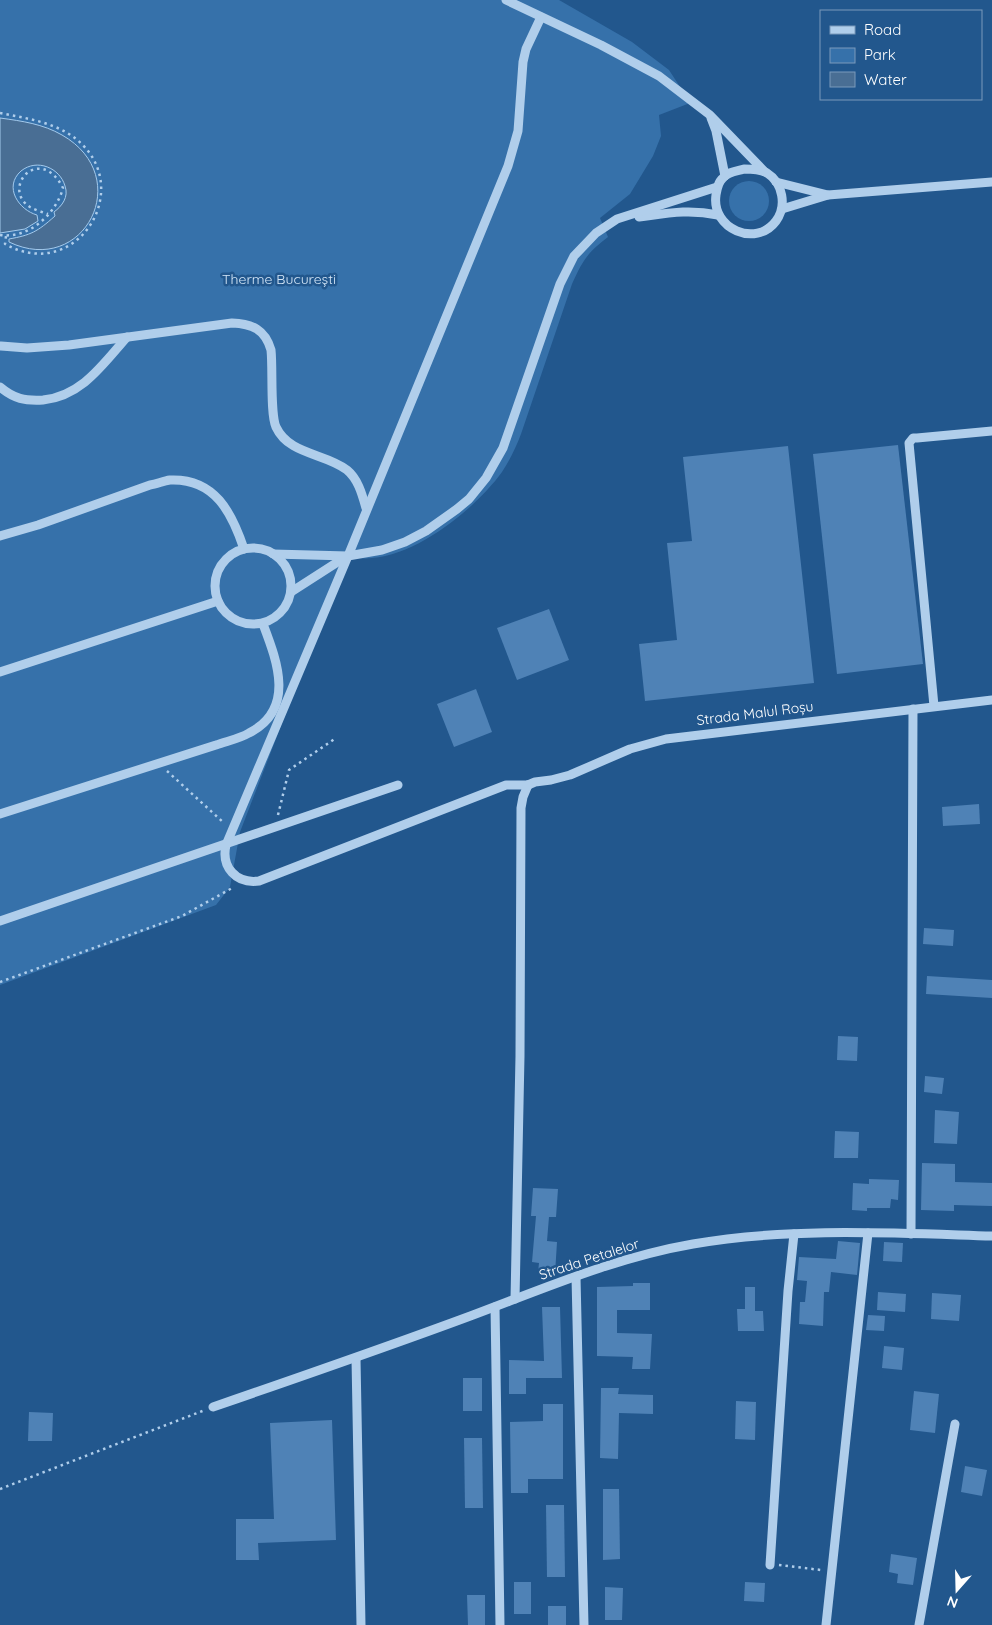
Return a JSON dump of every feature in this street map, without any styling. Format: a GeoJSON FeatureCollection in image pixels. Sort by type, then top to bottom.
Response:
{"type":"FeatureCollection","features":[{"type":"Feature","properties":{"kind":"street"},"geometry":{"type":"LineString","coordinates":[[506,0],[659,76],[710,115],[776,182],[781,190],[782,209],[770,227],[761,232],[750,234],[738,232],[728,227],[718,215],[715,200],[717,187],[725,176],[744,169],[755,169],[765,172]]}},
{"type":"Feature","properties":{"kind":"street"},"geometry":{"type":"LineString","coordinates":[[244,881],[236,877],[229,870],[224,854],[226,845],[348,556],[366,508],[508,166],[518,130],[522,62],[541,17]]}},
{"type":"Feature","properties":{"kind":"street"},"geometry":{"type":"LineString","coordinates":[[710,115],[716,131],[725,176]]}},
{"type":"Feature","properties":{"kind":"street"},"geometry":{"type":"LineString","coordinates":[[776,182],[828,195]]}},
{"type":"Feature","properties":{"kind":"street"},"geometry":{"type":"LineString","coordinates":[[782,209],[828,195],[992,182]]}},
{"type":"Feature","properties":{"kind":"street"},"geometry":{"type":"LineString","coordinates":[[273,554],[284,563],[290,576],[291,592],[286,606],[276,617],[263,624],[254,625],[236,621],[229,616],[218,601],[215,585],[219,570],[230,557],[244,550],[259,549],[273,554],[348,556],[382,550],[416,537],[447,518],[477,489],[492,469],[509,436],[560,284],[574,256],[587,242],[617,219],[717,187]]}},
{"type":"Feature","properties":{"kind":"street"},"geometry":{"type":"LineString","coordinates":[[617,219],[690,211],[718,215]]}},
{"type":"Feature","properties":{"kind":"street"},"geometry":{"type":"LineString","coordinates":[[1,346],[27,348],[60,346],[232,323],[248,324],[261,331],[269,342],[271,350],[273,414],[275,426],[282,437],[292,446],[348,471],[356,480],[366,508]]}},
{"type":"Feature","properties":{"kind":"street"},"geometry":{"type":"LineString","coordinates":[[0,388],[14,398],[23,400],[60,397],[71,393],[92,377],[127,337]]}},
{"type":"Feature","properties":{"kind":"street"},"geometry":{"type":"LineString","coordinates":[[934,706],[908,443],[913,438],[992,431]]}},
{"type":"Feature","properties":{"kind":"street"},"geometry":{"type":"LineString","coordinates":[[0,536],[169,480],[192,482],[217,497],[229,511],[238,529],[244,550]]}},
{"type":"Feature","properties":{"kind":"street"},"geometry":{"type":"LineString","coordinates":[[291,592],[348,556]]}},
{"type":"Feature","properties":{"kind":"street"},"geometry":{"type":"LineString","coordinates":[[0,672],[218,601]]}},
{"type":"Feature","properties":{"kind":"street"},"geometry":{"type":"LineString","coordinates":[[0,814],[248,734],[266,720],[276,704],[279,692],[280,679],[276,660],[263,624]]}},
{"type":"Feature","properties":{"kind":"street","name":"Strada Malul Roșu"},"geometry":{"type":"LineString","coordinates":[[244,881],[259,881],[506,785],[528,786],[535,782],[570,775],[630,749],[666,739],[992,700]]}},
{"type":"Feature","properties":{"kind":"street"},"geometry":{"type":"LineString","coordinates":[[911,1234],[913,708]]}},
{"type":"Feature","properties":{"kind":"street"},"geometry":{"type":"LineString","coordinates":[[0,921],[398,785]]}},
{"type":"Feature","properties":{"kind":"street"},"geometry":{"type":"LineString","coordinates":[[515,1299],[520,1056],[521,808],[522,797],[528,786]]}},
{"type":"Feature","properties":{"kind":"street"},"geometry":{"type":"LineString","coordinates":[[770,1564],[788,1291],[794,1234]]}},
{"type":"Feature","properties":{"kind":"street","name":"Strada Petalelor"},"geometry":{"type":"LineString","coordinates":[[213,1407],[356,1359],[576,1277],[656,1251],[727,1239],[794,1234],[992,1236]]}},
{"type":"Feature","properties":{"kind":"street"},"geometry":{"type":"LineString","coordinates":[[826,1625],[868,1234]]}},
{"type":"Feature","properties":{"kind":"street"},"geometry":{"type":"LineString","coordinates":[[576,1277],[584,1625]]}},
{"type":"Feature","properties":{"kind":"street"},"geometry":{"type":"LineString","coordinates":[[495,1307],[500,1625]]}},
{"type":"Feature","properties":{"kind":"street"},"geometry":{"type":"LineString","coordinates":[[356,1359],[361,1625]]}},
{"type":"Feature","properties":{"kind":"street"},"geometry":{"type":"LineString","coordinates":[[919,1625],[954,1424]]}},
{"type":"Feature","properties":{"kind":"path"},"geometry":{"type":"LineString","coordinates":[[0,113],[42,121],[69,134],[84,147],[95,163],[101,180],[101,195],[98,209],[86,232],[76,242],[63,249],[43,254],[29,253],[5,244],[6,236]]}},
{"type":"Feature","properties":{"kind":"path"},"geometry":{"type":"LineString","coordinates":[[0,235],[6,236],[30,230],[38,225],[48,214],[60,198],[63,188],[60,180],[51,172],[30,168],[21,175],[17,183],[17,193],[29,207],[48,214]]}},
{"type":"Feature","properties":{"kind":"path"},"geometry":{"type":"LineString","coordinates":[[274,828],[289,770],[336,738]]}},
{"type":"Feature","properties":{"kind":"path"},"geometry":{"type":"LineString","coordinates":[[158,764],[232,831]]}},
{"type":"Feature","properties":{"kind":"path"},"geometry":{"type":"LineString","coordinates":[[0,982],[182,916],[244,881]]}},
{"type":"Feature","properties":{"kind":"path"},"geometry":{"type":"LineString","coordinates":[[0,1489],[213,1407]]}},
{"type":"Feature","properties":{"kind":"path"},"geometry":{"type":"LineString","coordinates":[[770,1564],[832,1571]]}},
{"type":"Feature","properties":{"kind":"green space","name":"Therme București"},"geometry":{"type":"Polygon","coordinates":[[[0,0],[559,0],[632,42],[669,70],[690,103],[659,115],[661,136],[653,156],[630,194],[600,218],[608,237],[586,258],[572,284],[521,434],[502,472],[473,504],[454,520],[434,535],[412,547],[390,555],[368,558],[348,556],[240,832],[230,887],[216,905],[0,985],[0,0]]]}},
{"type":"Feature","properties":{"kind":"green space"},"geometry":{"type":"Polygon","coordinates":[[[749,181],[760,184],[766,190],[769,201],[766,212],[760,218],[749,221],[738,218],[732,212],[729,201],[732,190],[738,184],[749,181]]]}},
{"type":"Feature","properties":{"kind":"water"},"geometry":{"type":"Polygon","coordinates":[[[0,118],[40,126],[62,135],[84,153],[95,174],[98,197],[91,218],[78,235],[59,246],[36,249],[9,242],[9,239],[34,232],[43,226],[55,216],[54,212],[64,201],[66,190],[62,180],[53,170],[41,165],[27,167],[21,171],[13,184],[13,191],[19,203],[37,215],[38,221],[25,229],[0,233],[0,118]]]}},
{"type":"Feature","properties":{"kind":"building"},"geometry":{"type":"Polygon","coordinates":[[[898,445],[923,664],[837,674],[813,454],[898,445]]]}},
{"type":"Feature","properties":{"kind":"building"},"geometry":{"type":"Polygon","coordinates":[[[788,446],[814,683],[645,701],[639,644],[677,640],[667,543],[692,541],[683,457],[788,446]]]}},
{"type":"Feature","properties":{"kind":"building"},"geometry":{"type":"Polygon","coordinates":[[[549,609],[569,660],[517,680],[497,628],[549,609]]]}},
{"type":"Feature","properties":{"kind":"building"},"geometry":{"type":"Polygon","coordinates":[[[476,689],[492,732],[454,747],[437,704],[476,689]]]}},
{"type":"Feature","properties":{"kind":"building"},"geometry":{"type":"Polygon","coordinates":[[[979,804],[980,824],[943,826],[942,807],[979,804]]]}},
{"type":"Feature","properties":{"kind":"building"},"geometry":{"type":"Polygon","coordinates":[[[924,928],[954,930],[953,946],[923,944],[924,928]]]}},
{"type":"Feature","properties":{"kind":"building"},"geometry":{"type":"Polygon","coordinates":[[[927,976],[992,980],[992,998],[926,994],[927,976]]]}},
{"type":"Feature","properties":{"kind":"building"},"geometry":{"type":"Polygon","coordinates":[[[838,1036],[858,1037],[857,1061],[837,1060],[838,1036]]]}},
{"type":"Feature","properties":{"kind":"building"},"geometry":{"type":"Polygon","coordinates":[[[925,1076],[944,1078],[942,1094],[924,1092],[925,1076]]]}},
{"type":"Feature","properties":{"kind":"building"},"geometry":{"type":"Polygon","coordinates":[[[935,1110],[959,1112],[957,1144],[934,1143],[935,1110]]]}},
{"type":"Feature","properties":{"kind":"building"},"geometry":{"type":"Polygon","coordinates":[[[835,1131],[859,1132],[858,1158],[834,1158],[835,1131]]]}},
{"type":"Feature","properties":{"kind":"building"},"geometry":{"type":"Polygon","coordinates":[[[922,1163],[955,1164],[955,1182],[992,1183],[992,1206],[954,1205],[954,1211],[921,1210],[922,1163]]]}},
{"type":"Feature","properties":{"kind":"building"},"geometry":{"type":"Polygon","coordinates":[[[869,1179],[899,1180],[898,1200],[891,1199],[890,1208],[867,1208],[867,1211],[852,1210],[853,1183],[869,1184],[869,1179]]]}},
{"type":"Feature","properties":{"kind":"building"},"geometry":{"type":"Polygon","coordinates":[[[533,1188],[558,1189],[556,1217],[549,1217],[547,1241],[557,1242],[555,1274],[538,1273],[539,1263],[532,1262],[536,1216],[531,1216],[533,1188]]]}},
{"type":"Feature","properties":{"kind":"building"},"geometry":{"type":"Polygon","coordinates":[[[838,1241],[860,1243],[857,1275],[831,1272],[829,1292],[824,1292],[823,1326],[799,1324],[800,1302],[805,1302],[807,1281],[797,1280],[799,1257],[836,1259],[838,1241]]]}},
{"type":"Feature","properties":{"kind":"building"},"geometry":{"type":"Polygon","coordinates":[[[884,1242],[903,1243],[902,1262],[883,1261],[884,1242]]]}},
{"type":"Feature","properties":{"kind":"building"},"geometry":{"type":"Polygon","coordinates":[[[633,1283],[650,1283],[650,1310],[617,1310],[617,1333],[652,1334],[650,1369],[632,1369],[633,1357],[597,1356],[597,1287],[633,1286],[633,1283]]]}},
{"type":"Feature","properties":{"kind":"building"},"geometry":{"type":"Polygon","coordinates":[[[745,1287],[755,1287],[755,1311],[763,1311],[764,1331],[738,1331],[737,1309],[745,1309],[745,1287]]]}},
{"type":"Feature","properties":{"kind":"building"},"geometry":{"type":"Polygon","coordinates":[[[878,1292],[906,1294],[905,1312],[877,1310],[878,1292]]]}},
{"type":"Feature","properties":{"kind":"building"},"geometry":{"type":"Polygon","coordinates":[[[932,1293],[961,1295],[959,1321],[931,1319],[932,1293]]]}},
{"type":"Feature","properties":{"kind":"building"},"geometry":{"type":"Polygon","coordinates":[[[542,1307],[560,1307],[562,1378],[526,1378],[526,1394],[509,1394],[509,1360],[544,1361],[542,1307]]]}},
{"type":"Feature","properties":{"kind":"building"},"geometry":{"type":"Polygon","coordinates":[[[868,1315],[885,1316],[884,1331],[866,1330],[868,1315]]]}},
{"type":"Feature","properties":{"kind":"building"},"geometry":{"type":"Polygon","coordinates":[[[884,1346],[904,1348],[902,1370],[882,1368],[884,1346]]]}},
{"type":"Feature","properties":{"kind":"building"},"geometry":{"type":"Polygon","coordinates":[[[463,1378],[482,1378],[482,1411],[463,1411],[463,1378]]]}},
{"type":"Feature","properties":{"kind":"building"},"geometry":{"type":"Polygon","coordinates":[[[601,1388],[619,1388],[618,1394],[653,1395],[653,1414],[619,1413],[618,1459],[600,1458],[601,1388]]]}},
{"type":"Feature","properties":{"kind":"building"},"geometry":{"type":"Polygon","coordinates":[[[914,1391],[939,1394],[935,1433],[910,1430],[914,1391]]]}},
{"type":"Feature","properties":{"kind":"building"},"geometry":{"type":"Polygon","coordinates":[[[736,1401],[756,1402],[755,1440],[735,1439],[736,1401]]]}},
{"type":"Feature","properties":{"kind":"building"},"geometry":{"type":"Polygon","coordinates":[[[543,1404],[563,1404],[563,1479],[528,1479],[528,1493],[511,1493],[510,1422],[543,1421],[543,1404]]]}},
{"type":"Feature","properties":{"kind":"building"},"geometry":{"type":"Polygon","coordinates":[[[29,1412],[53,1413],[52,1441],[28,1441],[29,1412]]]}},
{"type":"Feature","properties":{"kind":"building"},"geometry":{"type":"Polygon","coordinates":[[[332,1420],[336,1540],[258,1543],[259,1560],[236,1560],[236,1519],[274,1519],[270,1423],[332,1420]]]}},
{"type":"Feature","properties":{"kind":"building"},"geometry":{"type":"Polygon","coordinates":[[[464,1438],[482,1438],[483,1508],[465,1508],[464,1438]]]}},
{"type":"Feature","properties":{"kind":"building"},"geometry":{"type":"Polygon","coordinates":[[[965,1466],[987,1470],[982,1496],[961,1492],[965,1466]]]}},
{"type":"Feature","properties":{"kind":"building"},"geometry":{"type":"Polygon","coordinates":[[[603,1489],[619,1489],[620,1559],[603,1560],[603,1489]]]}},
{"type":"Feature","properties":{"kind":"building"},"geometry":{"type":"Polygon","coordinates":[[[546,1505],[564,1505],[565,1577],[547,1577],[546,1505]]]}},
{"type":"Feature","properties":{"kind":"building"},"geometry":{"type":"Polygon","coordinates":[[[891,1554],[917,1558],[913,1585],[897,1583],[898,1574],[889,1572],[891,1554]]]}},
{"type":"Feature","properties":{"kind":"building"},"geometry":{"type":"Polygon","coordinates":[[[514,1582],[531,1582],[531,1614],[514,1614],[514,1582]]]}},
{"type":"Feature","properties":{"kind":"building"},"geometry":{"type":"Polygon","coordinates":[[[745,1582],[765,1583],[764,1602],[744,1601],[745,1582]]]}},
{"type":"Feature","properties":{"kind":"building"},"geometry":{"type":"Polygon","coordinates":[[[605,1587],[623,1588],[622,1620],[605,1620],[605,1587]]]}},
{"type":"Feature","properties":{"kind":"building"},"geometry":{"type":"Polygon","coordinates":[[[467,1595],[485,1595],[485,1625],[468,1625],[467,1595]]]}},
{"type":"Feature","properties":{"kind":"building"},"geometry":{"type":"Polygon","coordinates":[[[548,1606],[566,1606],[566,1625],[548,1625],[548,1606]]]}}]}
